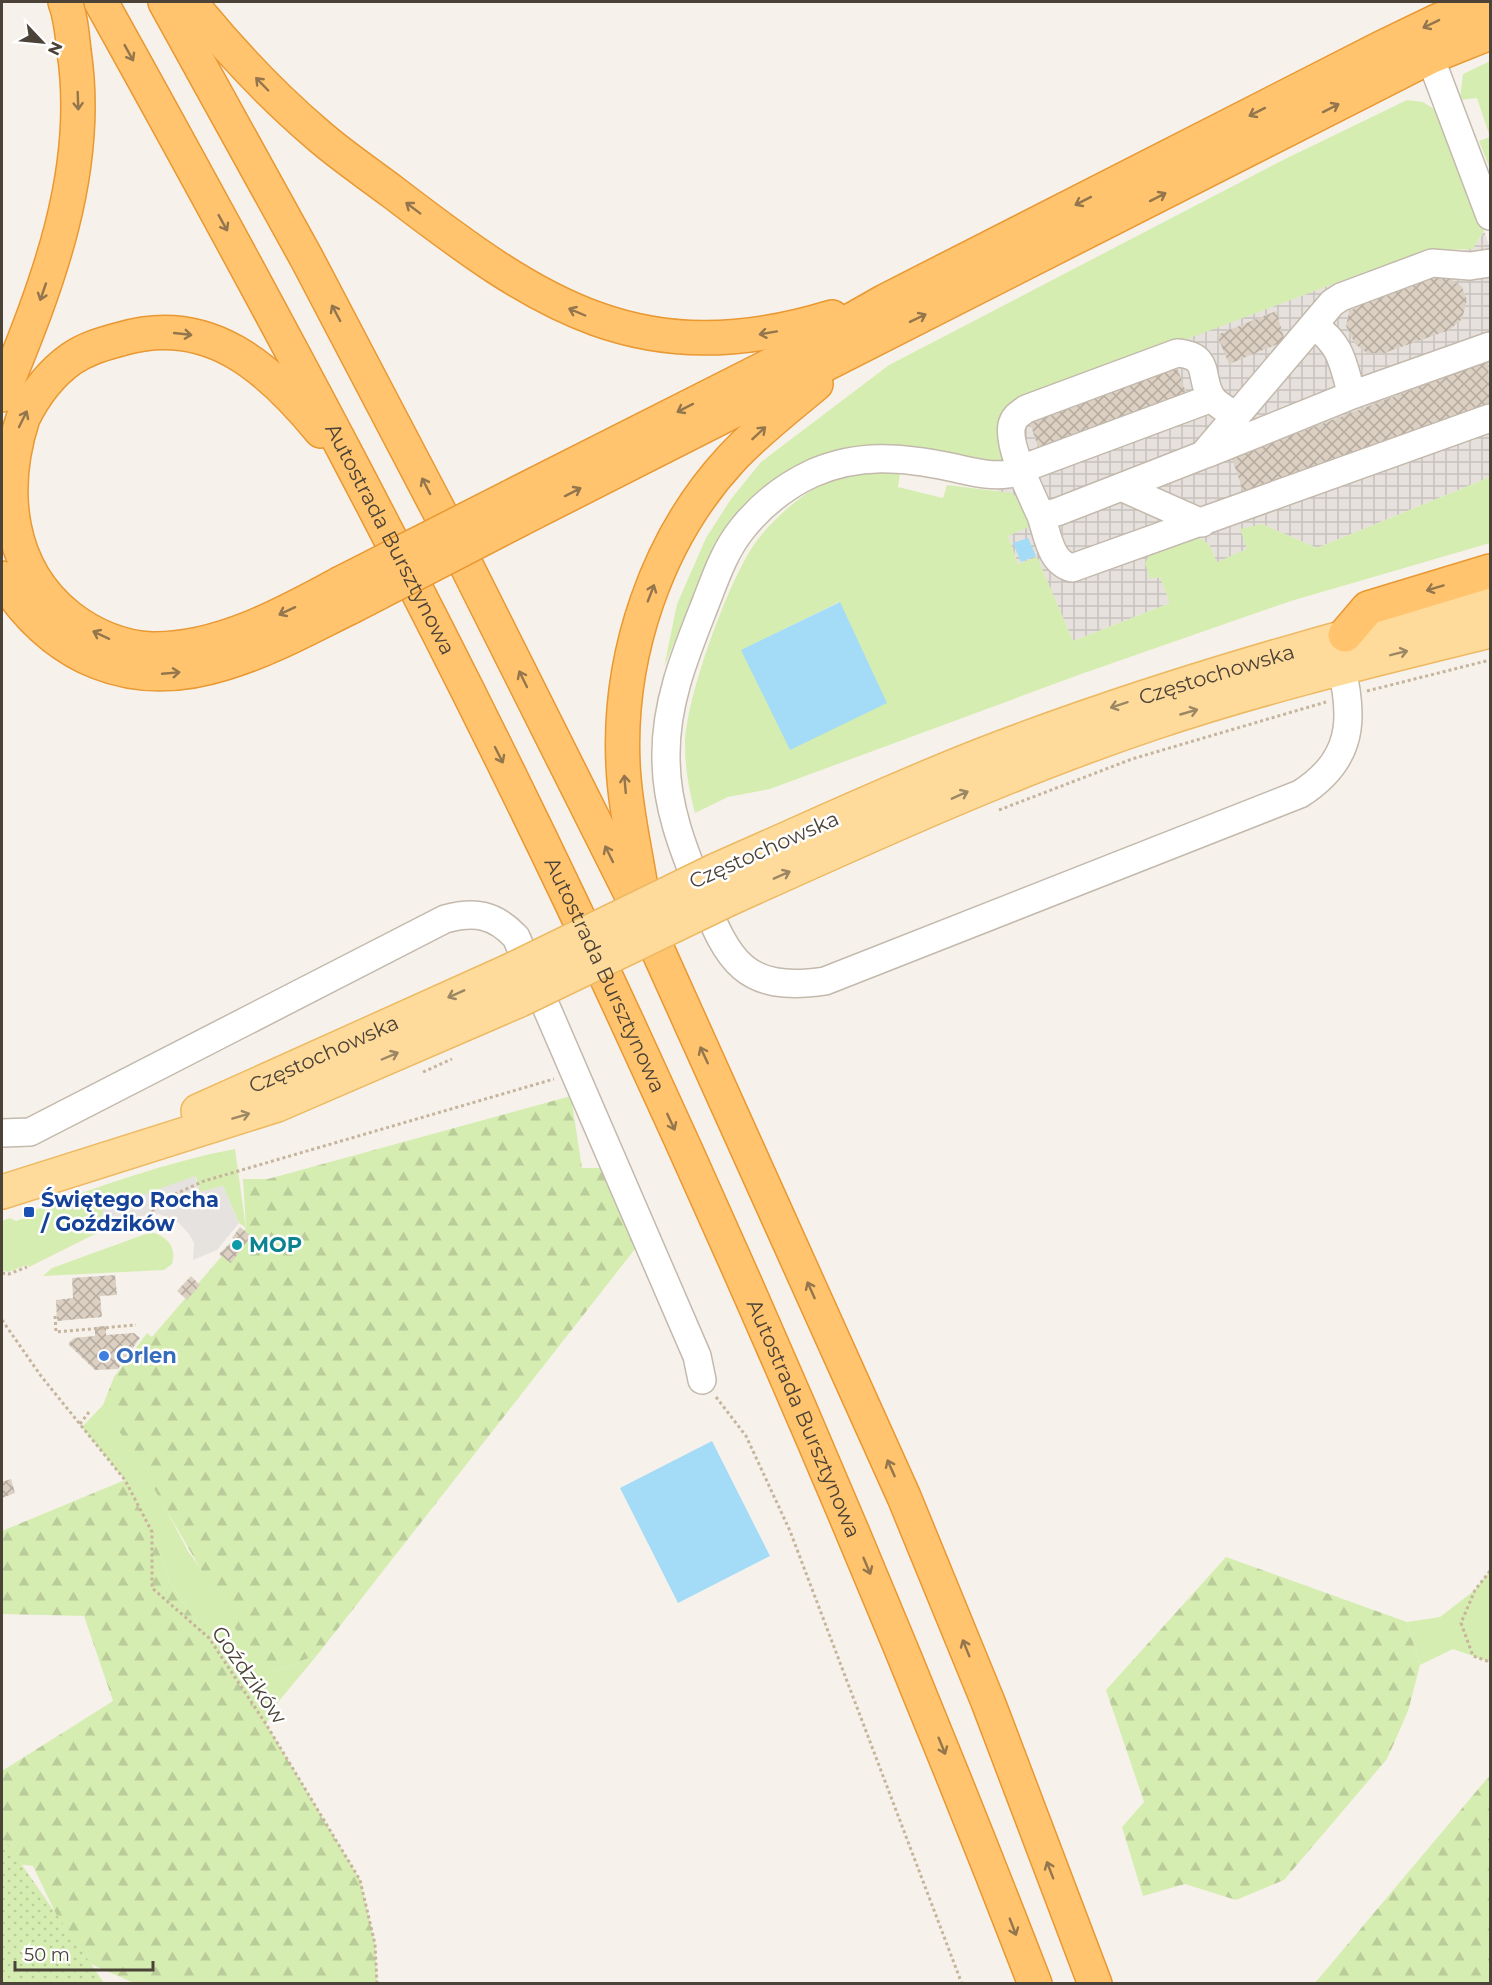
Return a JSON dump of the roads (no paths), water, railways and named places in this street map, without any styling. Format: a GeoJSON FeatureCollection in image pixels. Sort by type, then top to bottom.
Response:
{"type":"FeatureCollection","features":[{"type":"Feature","properties":{"kind":"highway"},"geometry":{"type":"LineString","coordinates":[[2,395],[34,317],[56,253],[75,159],[79,117],[77,68],[65,2]]}},
{"type":"Feature","properties":{"kind":"highway","name":"Autostrada Bursztynowa"},"geometry":{"type":"LineString","coordinates":[[100,2],[296,355],[566,893],[762,1318],[920,1691],[1035,1983]]}},
{"type":"Feature","properties":{"kind":"highway"},"geometry":{"type":"LineString","coordinates":[[165,2],[385,407],[646,924],[904,1497],[988,1702],[1095,1983]]}},
{"type":"Feature","properties":{"kind":"highway"},"geometry":{"type":"LineString","coordinates":[[190,2],[244,66],[320,137],[488,263],[534,292],[573,311],[630,330],[663,336],[708,339],[738,337],[801,326],[885,301]]}},
{"type":"Feature","properties":{"kind":"highway"},"geometry":{"type":"LineString","coordinates":[[2,578],[41,628],[67,647],[102,664],[138,674],[178,672],[224,664],[254,653],[345,596],[516,508],[885,301],[1381,48],[1439,20],[1485,2]]}},
{"type":"Feature","properties":{"kind":"highway"},"geometry":{"type":"LineString","coordinates":[[516,508],[865,344],[1430,57],[1491,33]]}},
{"type":"Feature","properties":{"kind":"highway"},"geometry":{"type":"LineString","coordinates":[[345,596],[200,644],[151,649],[126,646],[78,624],[50,602],[29,575],[9,524],[4,492],[8,458],[18,428],[34,397],[70,360],[95,346],[136,334],[178,333],[212,341],[250,359],[274,378],[359,478]]}},
{"type":"Feature","properties":{"kind":"highway"},"geometry":{"type":"LineString","coordinates":[[646,924],[638,860],[626,804],[622,728],[633,647],[655,583],[677,535],[730,460],[786,408],[865,344]]}},
{"type":"Feature","properties":{"kind":"highway"},"geometry":{"type":"LineString","coordinates":[[1342,659],[1368,608],[1491,571]]}},
{"type":"Feature","properties":{"kind":"main road","name":"Częstochowska"},"geometry":{"type":"LineString","coordinates":[[1342,659],[1491,600]]}},
{"type":"Feature","properties":{"kind":"main road","name":"Częstochowska"},"geometry":{"type":"LineString","coordinates":[[2,1192],[65,1171],[515,985],[723,885],[978,756],[1109,708],[1342,659],[1491,631]]}},
{"type":"Feature","properties":{"kind":"lane"},"geometry":{"type":"LineString","coordinates":[[1430,57],[1491,216]]}},
{"type":"Feature","properties":{"kind":"lane"},"geometry":{"type":"LineString","coordinates":[[1203,455],[1314,325],[1341,297],[1432,263],[1470,266],[1491,262]]}},
{"type":"Feature","properties":{"kind":"lane"},"geometry":{"type":"LineString","coordinates":[[1314,325],[1330,337],[1339,350],[1352,395]]}},
{"type":"Feature","properties":{"kind":"lane"},"geometry":{"type":"LineString","coordinates":[[1041,516],[1121,487],[1352,395],[1491,346]]}},
{"type":"Feature","properties":{"kind":"lane"},"geometry":{"type":"LineString","coordinates":[[1236,416],[1212,398],[1199,361],[1184,353],[1170,354],[1026,409],[1017,416],[1010,432],[1054,555],[1061,565],[1072,568],[1202,524],[1491,418]]}},
{"type":"Feature","properties":{"kind":"lane"},"geometry":{"type":"LineString","coordinates":[[1212,398],[1000,476],[894,457],[845,462],[813,473],[776,495],[756,513],[726,552],[673,689],[666,759],[672,816],[683,850],[720,940],[733,958],[766,980],[795,985],[825,981],[1300,794],[1320,781],[1340,752],[1348,728],[1342,659]]}},
{"type":"Feature","properties":{"kind":"lane"},"geometry":{"type":"LineString","coordinates":[[1121,487],[1202,524]]}},
{"type":"Feature","properties":{"kind":"lane"},"geometry":{"type":"LineString","coordinates":[[2,1133],[30,1132],[446,919],[462,914],[491,917],[516,937],[576,1072],[696,1356],[702,1380]]}},
{"type":"Feature","properties":{"kind":"water"},"geometry":{"type":"Polygon","coordinates":[[[1028,538],[1036,556],[1021,562],[1013,543],[1028,538]]]}},
{"type":"Feature","properties":{"kind":"water"},"geometry":{"type":"Polygon","coordinates":[[[840,602],[887,703],[790,750],[741,650],[840,602]]]}},
{"type":"Feature","properties":{"kind":"water"},"geometry":{"type":"Polygon","coordinates":[[[712,1441],[770,1556],[678,1603],[620,1488],[712,1441]]]}},
{"type":"Feature","properties":{"kind":"place","name":"Świętego Rocha / Goździków"},"geometry":{"type":"Point","coordinates":[29,1212]}},
{"type":"Feature","properties":{"kind":"place","name":"MOP"},"geometry":{"type":"Point","coordinates":[237,1245]}},
{"type":"Feature","properties":{"kind":"place","name":"Orlen"},"geometry":{"type":"Point","coordinates":[104,1356]}}]}
